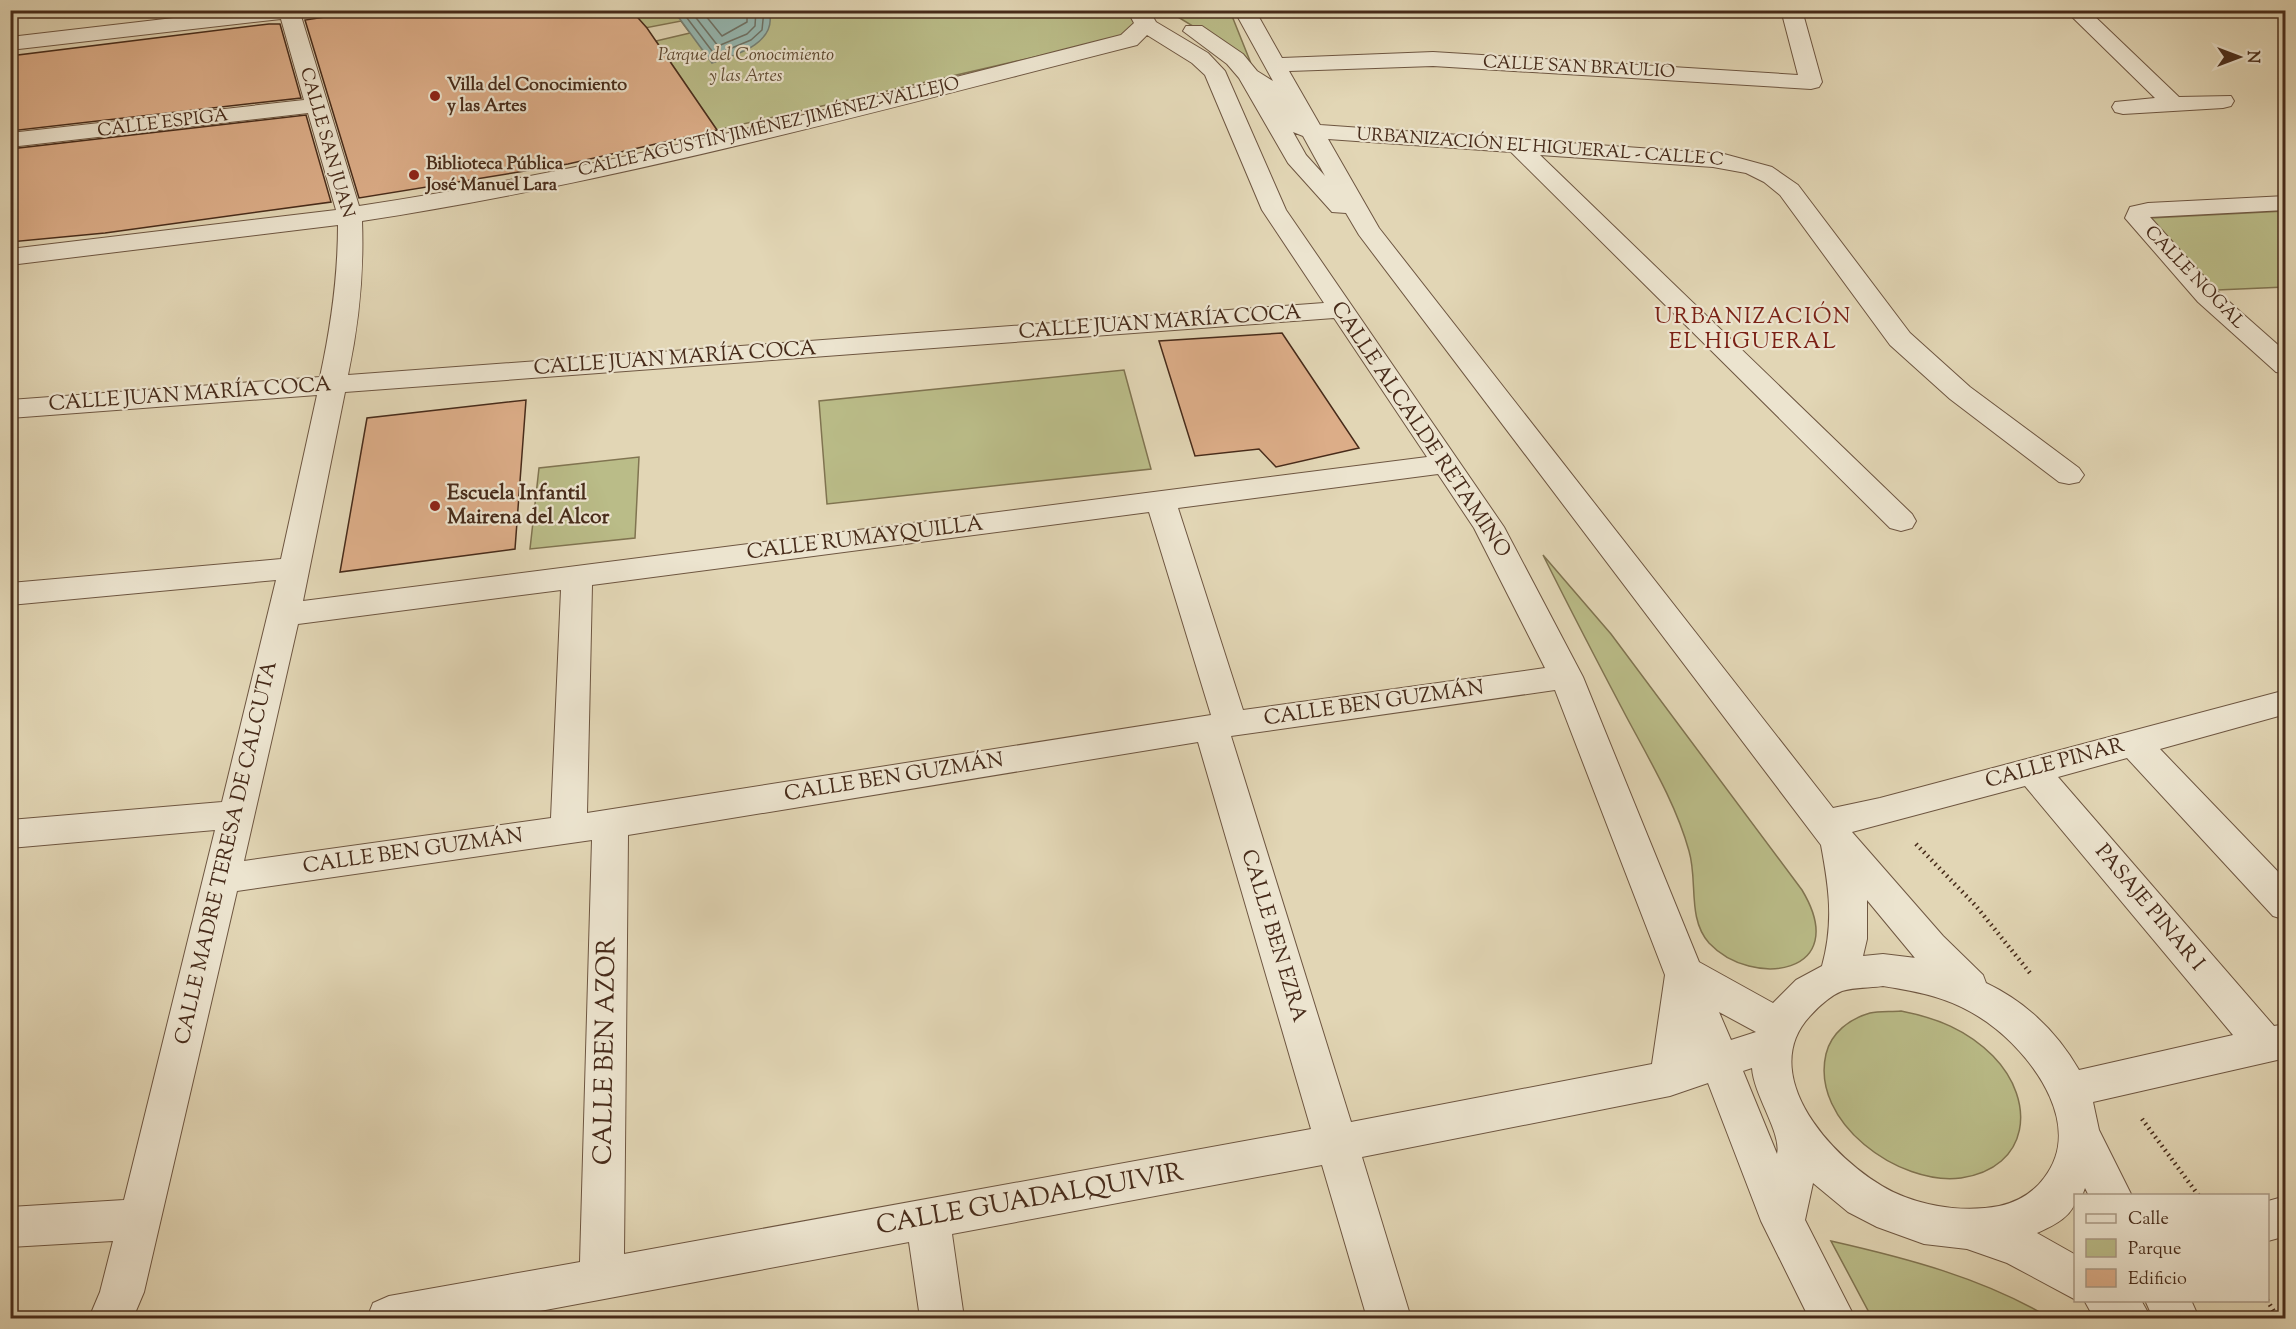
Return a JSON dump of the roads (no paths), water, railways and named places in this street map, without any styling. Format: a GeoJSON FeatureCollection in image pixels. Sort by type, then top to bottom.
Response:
{"type":"FeatureCollection","features":[{"type":"Feature","properties":{"kind":"street"},"geometry":{"type":"LineString","coordinates":[[1244,10],[1368,230],[1831,833],[1929,947],[1981,999],[2017,1024],[2047,1055],[2069,1090],[2079,1132],[2110,1194]]}},
{"type":"Feature","properties":{"kind":"street","name":"CALLE SAN BRAULIO"},"geometry":{"type":"LineString","coordinates":[[1273,65],[1433,59],[1811,82],[1791,10]]}},
{"type":"Feature","properties":{"kind":"street"},"geometry":{"type":"LineString","coordinates":[[2075,10],[2174,104]]}},
{"type":"Feature","properties":{"kind":"street"},"geometry":{"type":"LineString","coordinates":[[10,44],[293,11]]}},
{"type":"Feature","properties":{"kind":"street","name":"CALLE SAN JUAN"},"geometry":{"type":"LineString","coordinates":[[293,11],[316,105],[350,216],[351,264],[346,320],[332,384]]}},
{"type":"Feature","properties":{"kind":"street"},"geometry":{"type":"LineString","coordinates":[[1147,15],[1235,59],[1249,76],[1304,168],[1332,199],[1368,230]]}},
{"type":"Feature","properties":{"kind":"street","name":"CALLE ALCALDE RETAMINO"},"geometry":{"type":"LineString","coordinates":[[1147,15],[1214,71],[1265,192],[1340,310],[1489,527],[1566,677],[1783,1221],[1832,1318]]}},
{"type":"Feature","properties":{"kind":"street","name":"CALLE AGUSTÍN JIMÉNEZ JIMÉNEZ-VALLEJO"},"geometry":{"type":"LineString","coordinates":[[10,257],[350,216],[530,183],[750,136],[1129,40],[1147,15]]}},
{"type":"Feature","properties":{"kind":"street"},"geometry":{"type":"LineString","coordinates":[[1249,76],[1270,89],[1297,126],[1312,131]]}},
{"type":"Feature","properties":{"kind":"street"},"geometry":{"type":"LineString","coordinates":[[2123,108],[2223,101]]}},
{"type":"Feature","properties":{"kind":"street","name":"CALLE ESPIGA"},"geometry":{"type":"LineString","coordinates":[[10,141],[316,105]]}},
{"type":"Feature","properties":{"kind":"street","name":"URBANIZACIÓN EL HIGUERAL - CALLE C"},"geometry":{"type":"LineString","coordinates":[[1312,131],[1713,160],[1735,162],[1767,172],[1789,190],[1900,339],[1960,393],[2069,475]]}},
{"type":"Feature","properties":{"kind":"street"},"geometry":{"type":"LineString","coordinates":[[1518,146],[1901,521]]}},
{"type":"Feature","properties":{"kind":"street","name":"CALLE NOGAL"},"geometry":{"type":"LineString","coordinates":[[2286,203],[2148,210],[2139,212],[2137,218],[2177,264],[2225,312],[2286,366]]}},
{"type":"Feature","properties":{"kind":"street","name":"CALLE JUAN MARÍA COCA"},"geometry":{"type":"LineString","coordinates":[[10,409],[1340,310]]}},
{"type":"Feature","properties":{"kind":"street","name":"CALLE MADRE TERESA DE CALCUTA"},"geometry":{"type":"LineString","coordinates":[[111,1318],[122,1292],[141,1219],[237,814],[295,567],[332,384]]}},
{"type":"Feature","properties":{"kind":"street","name":"CALLE RUMAYQUILLA"},"geometry":{"type":"LineString","coordinates":[[283,615],[577,575],[1446,464]]}},
{"type":"Feature","properties":{"kind":"street","name":"CALLE BEN EZRA"},"geometry":{"type":"LineString","coordinates":[[1161,501],[1335,1144],[1389,1318]]}},
{"type":"Feature","properties":{"kind":"street"},"geometry":{"type":"LineString","coordinates":[[10,594],[295,567]]}},
{"type":"Feature","properties":{"kind":"street"},"geometry":{"type":"LineString","coordinates":[[569,830],[577,575]]}},
{"type":"Feature","properties":{"kind":"street","name":"CALLE BEN GUZMÁN"},"geometry":{"type":"LineString","coordinates":[[221,879],[610,824],[1221,726],[1566,677]]}},
{"type":"Feature","properties":{"kind":"street","name":"CALLE PINAR"},"geometry":{"type":"LineString","coordinates":[[1831,833],[1880,812],[2134,743],[2282,708]]}},
{"type":"Feature","properties":{"kind":"street"},"geometry":{"type":"LineString","coordinates":[[2134,743],[2286,905]]}},
{"type":"Feature","properties":{"kind":"street","name":"PASAJE PINAR I"},"geometry":{"type":"LineString","coordinates":[[2032,770],[2276,1043]]}},
{"type":"Feature","properties":{"kind":"street"},"geometry":{"type":"LineString","coordinates":[[10,834],[237,814]]}},
{"type":"Feature","properties":{"kind":"street","name":"CALLE BEN AZOR"},"geometry":{"type":"LineString","coordinates":[[602,1279],[610,824]]}},
{"type":"Feature","properties":{"kind":"street"},"geometry":{"type":"LineString","coordinates":[[1831,833],[1848,893],[1848,939],[1838,976]]}},
{"type":"Feature","properties":{"kind":"street"},"geometry":{"type":"LineString","coordinates":[[1981,999],[1932,978],[1883,970],[1838,976],[1802,995],[1776,1034],[1771,1065],[1774,1086],[1794,1132],[1811,1156],[1845,1186],[1885,1210],[1928,1226],[1972,1230],[2009,1226],[2040,1212],[2063,1190],[2076,1163],[2079,1132]]}},
{"type":"Feature","properties":{"kind":"street"},"geometry":{"type":"LineString","coordinates":[[1776,1034],[1684,973],[1670,1078],[1734,1102],[1794,1132]]}},
{"type":"Feature","properties":{"kind":"street","name":"CALLE GUADALQUIVIR"},"geometry":{"type":"LineString","coordinates":[[390,1318],[516,1307],[602,1279],[1335,1144],[1670,1078],[1719,1062],[1776,1034]]}},
{"type":"Feature","properties":{"kind":"street"},"geometry":{"type":"LineString","coordinates":[[2069,1090],[2114,1082],[2276,1043]]}},
{"type":"Feature","properties":{"kind":"street"},"geometry":{"type":"LineString","coordinates":[[1783,1221],[1794,1132]]}},
{"type":"Feature","properties":{"kind":"street"},"geometry":{"type":"LineString","coordinates":[[2269,1221],[2286,1216]]}},
{"type":"Feature","properties":{"kind":"street"},"geometry":{"type":"LineString","coordinates":[[10,1227],[141,1219]]}},
{"type":"Feature","properties":{"kind":"street"},"geometry":{"type":"LineString","coordinates":[[927,1220],[942,1318]]}},
{"type":"Feature","properties":{"kind":"street"},"geometry":{"type":"LineString","coordinates":[[1972,1230],[2019,1248],[2074,1278]]}},
{"type":"Feature","properties":{"kind":"street"},"geometry":{"type":"LineString","coordinates":[[2108,1302],[2128,1318]]}},
{"type":"Feature","properties":{"kind":"street"},"geometry":{"type":"LineString","coordinates":[[2168,1302],[2176,1318]]}},
{"type":"Feature","properties":{"kind":"water"},"geometry":{"type":"Polygon","coordinates":[[[674,11],[769,11],[770,22],[767,32],[753,46],[712,63],[674,11]]]}},
{"type":"Feature","properties":{"kind":"place","name":"Villa del Conocimiento y las Artes"},"geometry":{"type":"Point","coordinates":[435,96]}},
{"type":"Feature","properties":{"kind":"place","name":"Biblioteca Pública José Manuel Lara"},"geometry":{"type":"Point","coordinates":[414,175]}},
{"type":"Feature","properties":{"kind":"place","name":"Escuela Infantil Mairena del Alcor"},"geometry":{"type":"Point","coordinates":[435,506]}},
{"type":"Feature","properties":{"kind":"district","name":"URBANIZACIÓN EL HIGUERAL"},"geometry":{"type":"Point","coordinates":[1753,330]}},
{"type":"Feature","properties":{"kind":"park label","name":"Parque del Conocimiento y las Artes"},"geometry":{"type":"Point","coordinates":[746,66]}}]}
